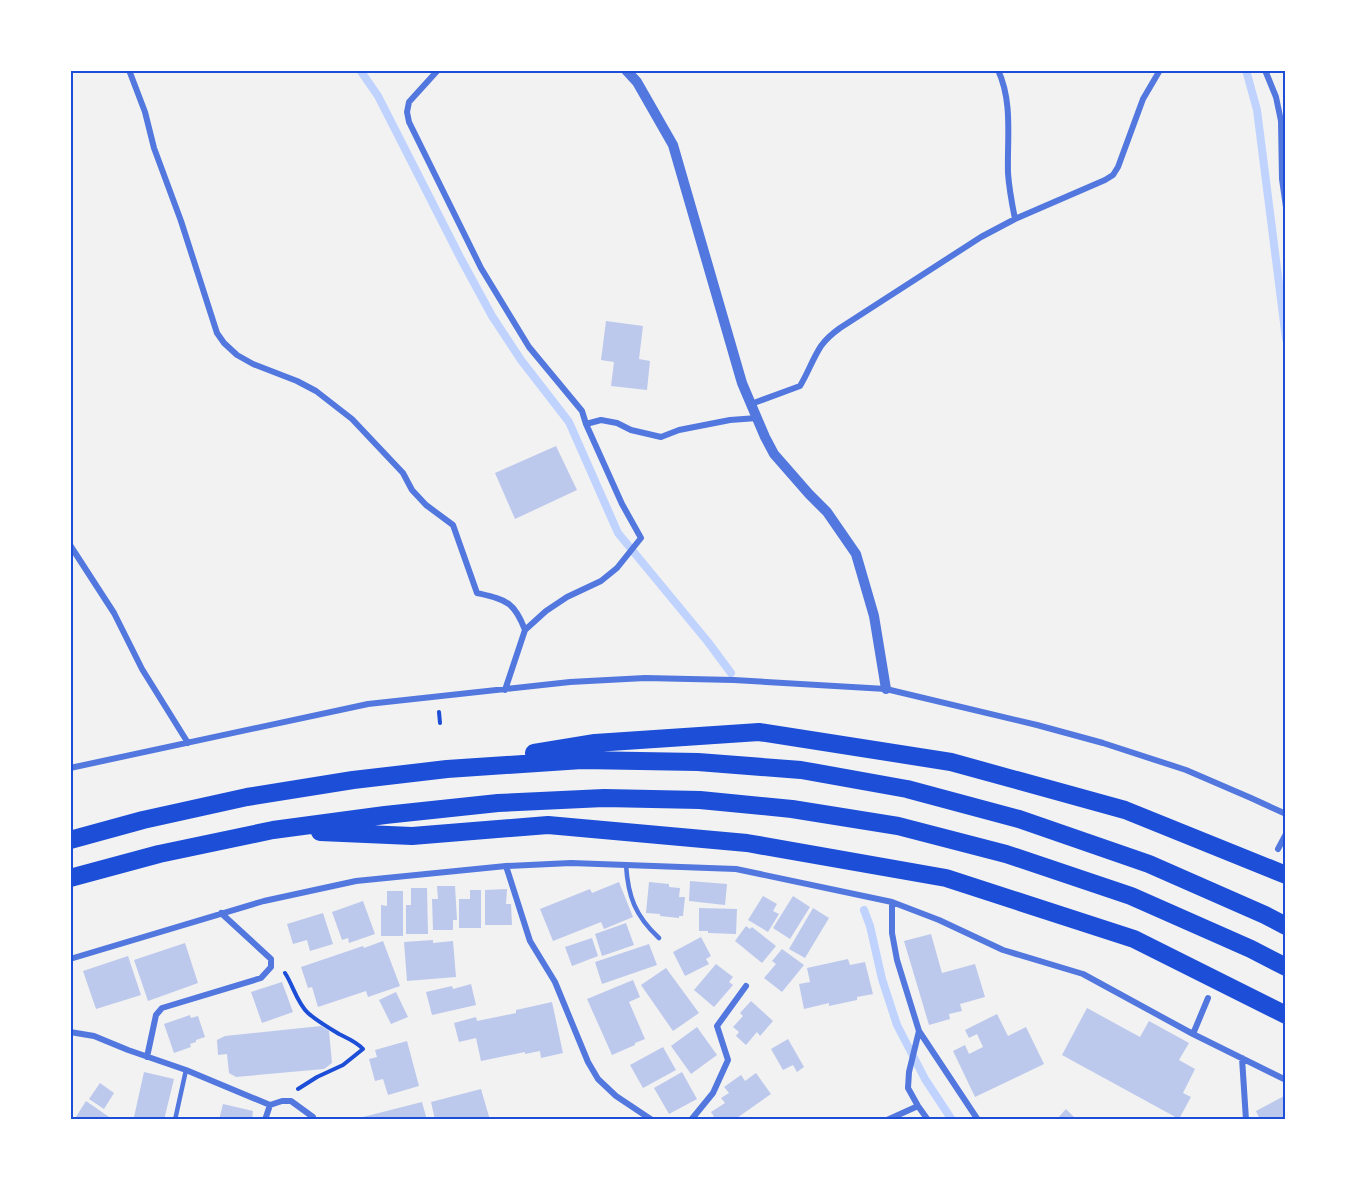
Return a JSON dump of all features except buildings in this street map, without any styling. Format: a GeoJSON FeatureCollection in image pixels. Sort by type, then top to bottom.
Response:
{"type":"FeatureCollection","features":[{"type":"Feature","properties":{"kind":"highway"},"geometry":{"type":"LineString","coordinates":[[447,769],[595,743],[759,732],[951,762],[1125,810],[1286,875]]}},
{"type":"Feature","properties":{"kind":"highway"},"geometry":{"type":"LineString","coordinates":[[70,840],[143,820],[247,797],[353,780],[447,769],[582,760],[698,762],[801,770],[907,789],[1019,819],[1149,864],[1286,926]]}},
{"type":"Feature","properties":{"kind":"highway"},"geometry":{"type":"LineString","coordinates":[[70,878],[159,854],[273,830],[385,815],[498,803],[604,798],[700,800],[792,809],[898,826],[1006,854],[1131,896],[1286,967]]}},
{"type":"Feature","properties":{"kind":"highway"},"geometry":{"type":"LineString","coordinates":[[273,830],[412,836],[548,825],[747,843],[946,878],[1134,939],[1286,1016]]}},
{"type":"Feature","properties":{"kind":"street"},"geometry":{"type":"LineString","coordinates":[[129,70],[145,112],[154,148],[181,220],[217,333],[224,343],[237,355],[254,364],[316,391],[352,419],[403,473],[412,490],[426,505],[453,525],[477,593],[505,601],[516,609],[525,630]]}},
{"type":"Feature","properties":{"kind":"street"},"geometry":{"type":"LineString","coordinates":[[438,70],[409,102],[407,112],[409,122],[481,268],[529,348],[582,411],[622,504],[641,538],[617,568],[600,581],[567,597],[546,611],[525,630],[505,690]]}},
{"type":"Feature","properties":{"kind":"street"},"geometry":{"type":"LineString","coordinates":[[626,70],[637,82],[673,145],[742,383],[774,454],[827,512],[856,554],[874,616],[886,689]]}},
{"type":"Feature","properties":{"kind":"street"},"geometry":{"type":"LineString","coordinates":[[998,70],[1005,87],[1009,113],[1008,174],[1015,219]]}},
{"type":"Feature","properties":{"kind":"street"},"geometry":{"type":"LineString","coordinates":[[751,404],[801,386],[822,344],[840,328],[981,237],[1015,219],[1113,175],[1143,99],[1160,70]]}},
{"type":"Feature","properties":{"kind":"street"},"geometry":{"type":"LineString","coordinates":[[1265,70],[1276,97],[1281,121],[1282,179],[1286,207]]}},
{"type":"Feature","properties":{"kind":"street"},"geometry":{"type":"LineString","coordinates":[[586,424],[601,420],[617,423],[631,430],[661,436],[730,420],[757,418]]}},
{"type":"Feature","properties":{"kind":"street"},"geometry":{"type":"LineString","coordinates":[[70,545],[114,613],[142,669],[188,743]]}},
{"type":"Feature","properties":{"kind":"street"},"geometry":{"type":"LineString","coordinates":[[70,768],[368,704],[570,682],[645,678],[734,680],[886,689],[1037,725],[1103,743],[1186,770],[1286,814]]}},
{"type":"Feature","properties":{"kind":"street"},"geometry":{"type":"LineString","coordinates":[[1278,849],[1286,834]]}},
{"type":"Feature","properties":{"kind":"street"},"geometry":{"type":"LineString","coordinates":[[70,959],[264,901],[356,881],[506,866],[571,863],[736,869],[892,902],[939,920],[1003,950],[1083,974],[1193,1034],[1286,1080]]}},
{"type":"Feature","properties":{"kind":"street"},"geometry":{"type":"LineString","coordinates":[[506,866],[530,941],[555,982],[588,1062],[598,1079],[616,1096],[652,1119]]}},
{"type":"Feature","properties":{"kind":"street"},"geometry":{"type":"LineString","coordinates":[[892,902],[892,933],[897,960],[919,1030],[978,1119]]}},
{"type":"Feature","properties":{"kind":"street"},"geometry":{"type":"LineString","coordinates":[[147,1057],[156,1015],[162,1008],[261,978],[271,967],[271,959],[221,913]]}},
{"type":"Feature","properties":{"kind":"street"},"geometry":{"type":"LineString","coordinates":[[691,1119],[713,1093],[728,1060],[717,1026],[746,986]]}},
{"type":"Feature","properties":{"kind":"street"},"geometry":{"type":"LineString","coordinates":[[1193,1034],[1208,998]]}},
{"type":"Feature","properties":{"kind":"street"},"geometry":{"type":"LineString","coordinates":[[919,1030],[909,1072],[908,1088],[928,1119]]}},
{"type":"Feature","properties":{"kind":"street"},"geometry":{"type":"LineString","coordinates":[[70,1032],[94,1036],[186,1070],[270,1106],[282,1101],[291,1101],[314,1119]]}},
{"type":"Feature","properties":{"kind":"street"},"geometry":{"type":"LineString","coordinates":[[1242,1058],[1246,1119]]}},
{"type":"Feature","properties":{"kind":"street"},"geometry":{"type":"LineString","coordinates":[[265,1119],[270,1106]]}},
{"type":"Feature","properties":{"kind":"street"},"geometry":{"type":"LineString","coordinates":[[887,1119],[918,1106]]}},
{"type":"Feature","properties":{"kind":"lane"},"geometry":{"type":"LineString","coordinates":[[626,865],[627,882],[636,912],[659,938]]}},
{"type":"Feature","properties":{"kind":"lane"},"geometry":{"type":"LineString","coordinates":[[175,1119],[186,1070]]}},
{"type":"Feature","properties":{"kind":"path"},"geometry":{"type":"LineString","coordinates":[[271,967],[282,969],[307,1012],[363,1049],[344,1065],[293,1092],[286,1101]]}},
{"type":"Feature","properties":{"kind":"waterway"},"geometry":{"type":"LineString","coordinates":[[360,70],[378,96],[492,316],[521,360],[569,422],[618,533],[731,673]]}},
{"type":"Feature","properties":{"kind":"waterway"},"geometry":{"type":"LineString","coordinates":[[1246,70],[1257,110],[1286,339]]}},
{"type":"Feature","properties":{"kind":"waterway"},"geometry":{"type":"LineString","coordinates":[[864,910],[897,1025],[925,1079],[952,1120]]}}]}
